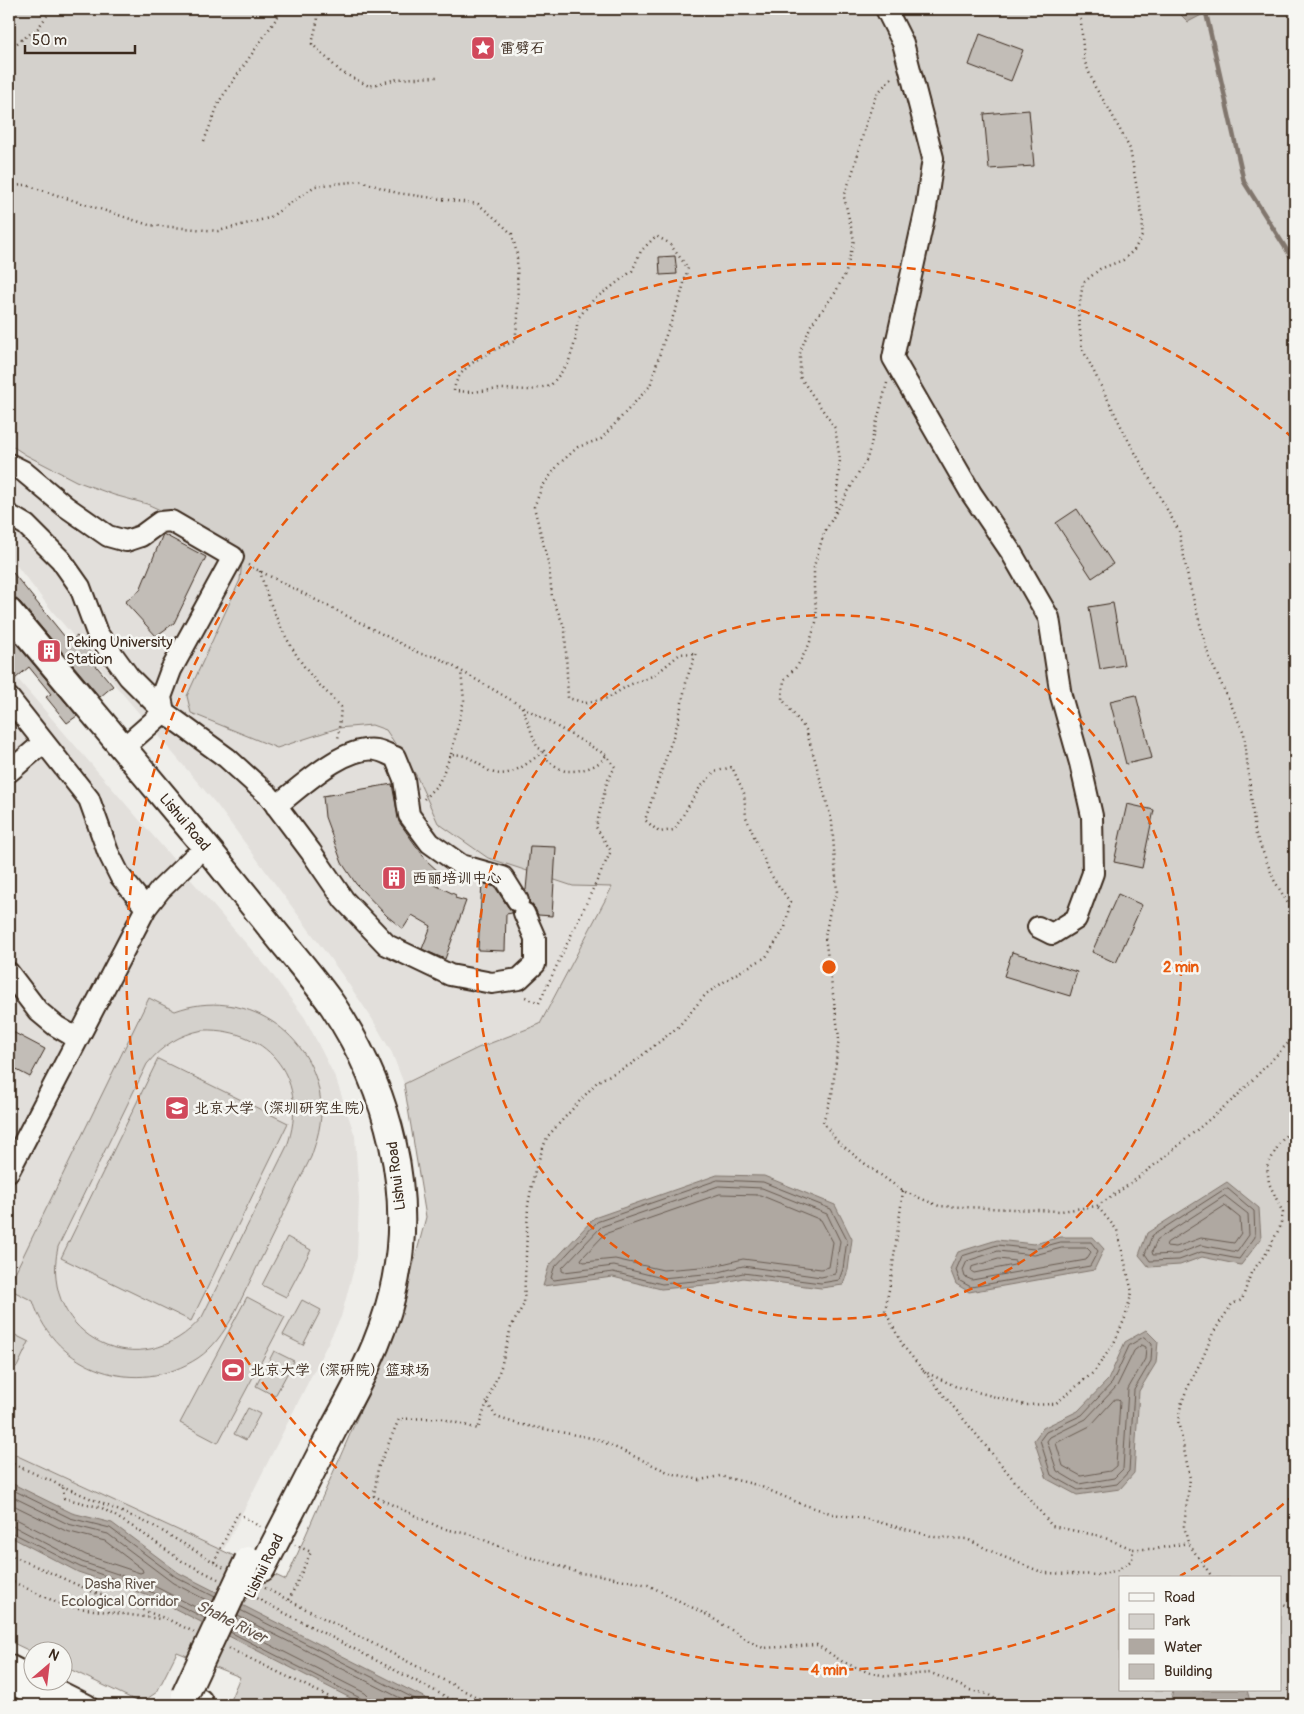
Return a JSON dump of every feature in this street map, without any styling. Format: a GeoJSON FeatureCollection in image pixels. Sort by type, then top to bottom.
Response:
{"type":"FeatureCollection","features":[{"type":"Feature","properties":{"kind":"main road","name":"Lishui Road"},"geometry":{"type":"LineString","coordinates":[[9,612],[315,981],[335,1009],[367,1067],[390,1128],[397,1158],[400,1190],[400,1246],[397,1272],[384,1322],[353,1393],[249,1571],[191,1702]]}},
{"type":"Feature","properties":{"kind":"main road","name":"Lishui Road"},"geometry":{"type":"LineString","coordinates":[[9,639],[290,975],[329,1030],[353,1074],[363,1096],[377,1143],[381,1169],[383,1218],[381,1255],[376,1287],[367,1321],[271,1533]]}},
{"type":"Feature","properties":{"kind":"street"},"geometry":{"type":"LineString","coordinates":[[886,9],[903,43],[933,158],[926,208],[894,358],[971,493],[1011,552],[1048,618],[1061,696],[1080,763],[1092,816],[1093,873],[1076,919],[1052,934],[1038,927]]}},
{"type":"Feature","properties":{"kind":"street"},"geometry":{"type":"LineString","coordinates":[[9,464],[23,471],[65,506],[108,536],[126,541],[141,536],[160,522],[170,521],[233,557],[171,670],[161,697],[164,712]]}},
{"type":"Feature","properties":{"kind":"street"},"geometry":{"type":"LineString","coordinates":[[9,514],[26,525],[61,560],[80,587],[97,633],[129,677],[164,712],[227,758],[269,796],[276,806],[311,852],[344,900],[388,945],[450,975],[492,983],[519,979],[535,964],[535,938],[521,907],[504,877],[461,865],[430,843],[409,814],[404,779],[395,757],[375,750],[352,753],[326,766],[276,806]]}},
{"type":"Feature","properties":{"kind":"street"},"geometry":{"type":"LineString","coordinates":[[9,698],[89,798],[108,852],[120,876],[146,908]]}},
{"type":"Feature","properties":{"kind":"street"},"geometry":{"type":"LineString","coordinates":[[123,748],[164,712]]}},
{"type":"Feature","properties":{"kind":"street"},"geometry":{"type":"LineString","coordinates":[[9,772],[44,742]]}},
{"type":"Feature","properties":{"kind":"street"},"geometry":{"type":"LineString","coordinates":[[9,1171],[146,908],[165,884],[193,858]]}},
{"type":"Feature","properties":{"kind":"street"},"geometry":{"type":"LineString","coordinates":[[9,973],[38,1011],[56,1026],[78,1039]]}},
{"type":"Feature","properties":{"kind":"street"},"geometry":{"type":"LineString","coordinates":[[9,1665],[22,1672]]}},
{"type":"Feature","properties":{"kind":"street"},"geometry":{"type":"LineString","coordinates":[[9,1682],[54,1705]]}},
{"type":"Feature","properties":{"kind":"street"},"geometry":{"type":"LineString","coordinates":[[61,1692],[87,1705]]}},
{"type":"Feature","properties":{"kind":"path"},"geometry":{"type":"LineString","coordinates":[[9,49],[38,28],[52,9]]}},
{"type":"Feature","properties":{"kind":"path"},"geometry":{"type":"LineString","coordinates":[[204,141],[220,100],[283,9]]}},
{"type":"Feature","properties":{"kind":"path"},"geometry":{"type":"LineString","coordinates":[[320,9],[312,44],[341,72],[369,86],[397,79],[438,77]]}},
{"type":"Feature","properties":{"kind":"path"},"geometry":{"type":"LineString","coordinates":[[1080,9],[1084,60],[1095,87],[1130,149],[1143,223],[1142,236],[1134,250],[1123,260],[1100,269],[1083,283],[1078,314],[1082,348],[1127,438],[1179,531],[1189,583],[1209,657],[1244,733],[1255,832],[1274,880],[1295,915]]}},
{"type":"Feature","properties":{"kind":"path"},"geometry":{"type":"LineString","coordinates":[[835,514],[840,460],[835,428],[800,377],[800,352],[811,325],[835,293],[846,272],[854,240],[844,197],[876,95],[908,60]]}},
{"type":"Feature","properties":{"kind":"path"},"geometry":{"type":"LineString","coordinates":[[9,186],[26,185],[149,225],[218,231],[269,218],[315,186],[361,181],[397,193],[478,204],[512,234],[517,254],[518,317],[515,340],[493,350],[463,370],[455,382],[454,391],[531,390],[551,385],[568,364],[575,342],[578,318],[594,298],[632,271],[641,251],[656,236],[670,243],[688,268],[680,298],[650,386],[601,440],[578,447],[559,464],[542,487],[534,507],[549,566],[552,597],[566,629],[568,698],[586,703],[608,698],[629,685],[655,675],[680,654],[696,653],[687,678],[678,722],[645,820],[659,832],[674,830],[699,789],[714,772],[732,767],[744,793],[746,817],[756,841],[771,875],[790,902],[785,928],[766,957],[706,994],[678,1027],[630,1065],[598,1081],[547,1137],[535,1170],[528,1205],[524,1304],[511,1327],[501,1367],[478,1429],[440,1418],[399,1419],[378,1468],[374,1496],[441,1528],[472,1535],[523,1556],[545,1561],[579,1573],[648,1585],[709,1616],[763,1648],[816,1645],[843,1662],[870,1673],[888,1676],[931,1673],[970,1690],[987,1694],[1006,1705]]}},
{"type":"Feature","properties":{"kind":"path"},"geometry":{"type":"LineString","coordinates":[[894,358],[866,459],[824,533],[814,566],[817,619],[809,645],[798,665],[784,680],[782,699],[806,730],[832,822],[837,892],[830,910],[825,937],[839,1037],[832,1094],[824,1122],[837,1141],[864,1163],[903,1191],[939,1206],[1061,1211],[1097,1206],[1130,1184],[1166,1156],[1237,1096],[1295,1036]]}},
{"type":"Feature","properties":{"kind":"path"},"geometry":{"type":"LineString","coordinates":[[233,557],[421,654],[437,657],[606,755],[615,768],[607,782],[596,827],[612,850],[539,1003],[492,983]]}},
{"type":"Feature","properties":{"kind":"path"},"geometry":{"type":"LineString","coordinates":[[260,571],[266,594],[282,631],[307,670],[341,706],[338,739],[339,760]]}},
{"type":"Feature","properties":{"kind":"path"},"geometry":{"type":"LineString","coordinates":[[409,814],[439,783],[451,754],[464,700],[461,671]]}},
{"type":"Feature","properties":{"kind":"path"},"geometry":{"type":"LineString","coordinates":[[521,706],[537,747],[544,751],[548,762],[565,771],[590,768],[604,760],[606,755]]}},
{"type":"Feature","properties":{"kind":"path"},"geometry":{"type":"LineString","coordinates":[[451,754],[466,754],[488,771],[507,774],[524,766],[544,751]]}},
{"type":"Feature","properties":{"kind":"path"},"geometry":{"type":"LineString","coordinates":[[1212,1576],[1188,1543],[1184,1526],[1190,1478],[1178,1421],[1181,1404],[1213,1333],[1232,1304],[1242,1300],[1251,1273],[1267,1252],[1280,1227],[1283,1213],[1269,1184],[1267,1167],[1279,1144],[1295,1124]]}},
{"type":"Feature","properties":{"kind":"path"},"geometry":{"type":"LineString","coordinates":[[903,1191],[885,1310],[903,1346],[922,1370],[1052,1526],[1100,1536],[1133,1549],[1155,1549],[1188,1543]]}},
{"type":"Feature","properties":{"kind":"path"},"geometry":{"type":"LineString","coordinates":[[922,1370],[955,1386],[1025,1405],[1055,1404],[1094,1372],[1114,1343],[1125,1318],[1132,1292],[1116,1230],[1097,1206]]}},
{"type":"Feature","properties":{"kind":"path"},"geometry":{"type":"LineString","coordinates":[[487,1402],[496,1417],[518,1424],[597,1439],[670,1473],[700,1480],[720,1476],[757,1485],[799,1503],[833,1514],[867,1519],[935,1537],[967,1539],[999,1555],[1044,1573],[1099,1575],[1118,1570],[1132,1560],[1133,1549]]}},
{"type":"Feature","properties":{"kind":"path"},"geometry":{"type":"LineString","coordinates":[[62,1486],[152,1525],[214,1562],[249,1571],[289,1600],[492,1705]]}},
{"type":"Feature","properties":{"kind":"path"},"geometry":{"type":"LineString","coordinates":[[214,1562],[238,1513],[271,1533],[311,1552],[289,1600]]}},
{"type":"Feature","properties":{"kind":"path"},"geometry":{"type":"LineString","coordinates":[[9,1554],[93,1592],[167,1619],[201,1636]]}},
{"type":"Feature","properties":{"kind":"path"},"geometry":{"type":"LineString","coordinates":[[9,1580],[64,1606],[167,1619]]}},
{"type":"Feature","properties":{"kind":"path"},"geometry":{"type":"LineString","coordinates":[[1282,1603],[1295,1610]]}},
{"type":"Feature","properties":{"kind":"path"},"geometry":{"type":"LineString","coordinates":[[227,1648],[346,1705]]}},
{"type":"Feature","properties":{"kind":"shaded area"},"geometry":{"type":"Polygon","coordinates":[[[9,444],[26,455],[114,495],[147,504],[225,539],[238,549],[276,569],[613,885],[540,1024],[478,1048],[404,1084],[392,1053],[371,1017],[217,805],[53,612],[9,556],[9,444]]]}},
{"type":"Feature","properties":{"kind":"shaded area","name":"北京大学（深圳研究生院）"},"geometry":{"type":"Polygon","coordinates":[[[9,669],[269,970],[305,1018],[336,1079],[355,1136],[359,1199],[357,1257],[341,1317],[223,1551],[9,1452],[9,669]]]}},
{"type":"Feature","properties":{"kind":"green space","name":"Dasha River Ecological Corridor"},"geometry":{"type":"Polygon","coordinates":[[[9,9],[1295,9],[1295,1705],[228,1705],[240,1677],[177,1652],[157,1692],[141,1703],[72,1670],[72,1642],[22,1642],[22,1647],[9,1641],[9,1452],[286,1580],[397,1327],[426,1217],[404,1084],[478,1048],[540,1024],[612,887],[573,886],[488,858],[438,823],[416,775],[386,730],[372,725],[338,728],[277,748],[191,713],[187,696],[240,580],[243,551],[225,539],[147,504],[114,495],[76,481],[9,444],[9,9]]]}},
{"type":"Feature","properties":{"kind":"green space"},"geometry":{"type":"Polygon","coordinates":[[[149,998],[175,1011],[201,1005],[226,1005],[250,1011],[272,1021],[291,1037],[306,1056],[316,1079],[321,1105],[321,1118],[317,1138],[311,1157],[232,1318],[208,1350],[198,1358],[174,1370],[150,1376],[125,1376],[101,1371],[79,1360],[59,1345],[44,1325],[33,1301],[9,1289],[9,1285],[149,998]],[[203,1030],[186,1035],[165,1046],[147,1064],[58,1247],[56,1279],[64,1306],[79,1327],[100,1342],[125,1350],[152,1349],[178,1338],[202,1317],[287,1146],[293,1123],[293,1101],[288,1081],[279,1063],[266,1049],[248,1038],[227,1032],[203,1030]]]}},
{"type":"Feature","properties":{"kind":"green space"},"geometry":{"type":"Polygon","coordinates":[[[158,1059],[288,1123],[191,1321],[61,1258],[158,1059]]]}},
{"type":"Feature","properties":{"kind":"green space"},"geometry":{"type":"Polygon","coordinates":[[[287,1237],[311,1250],[286,1297],[262,1285],[287,1237]]]}},
{"type":"Feature","properties":{"kind":"green space","name":"北京大学（深研院）篮球场"},"geometry":{"type":"Polygon","coordinates":[[[247,1297],[285,1317],[218,1443],[180,1423],[247,1297]]]}},
{"type":"Feature","properties":{"kind":"green space"},"geometry":{"type":"Polygon","coordinates":[[[302,1300],[321,1310],[303,1345],[283,1335],[302,1300]]]}},
{"type":"Feature","properties":{"kind":"green space"},"geometry":{"type":"Polygon","coordinates":[[[9,1332],[29,1342],[17,1367],[9,1363],[9,1332]]]}},
{"type":"Feature","properties":{"kind":"green space"},"geometry":{"type":"Polygon","coordinates":[[[274,1351],[294,1361],[275,1396],[256,1386],[274,1351]]]}},
{"type":"Feature","properties":{"kind":"green space"},"geometry":{"type":"Polygon","coordinates":[[[248,1408],[260,1414],[246,1440],[234,1434],[248,1408]]]}},
{"type":"Feature","properties":{"kind":"water"},"geometry":{"type":"Polygon","coordinates":[[[1175,9],[1213,9],[1188,22],[1175,9]]]}},
{"type":"Feature","properties":{"kind":"water"},"geometry":{"type":"Polygon","coordinates":[[[717,1175],[764,1176],[835,1205],[852,1239],[848,1270],[843,1285],[821,1288],[743,1278],[717,1284],[661,1289],[613,1277],[543,1286],[549,1266],[594,1218],[717,1175]]]}},
{"type":"Feature","properties":{"kind":"water"},"geometry":{"type":"Polygon","coordinates":[[[1227,1182],[1259,1208],[1261,1239],[1241,1265],[1202,1257],[1180,1265],[1149,1267],[1139,1255],[1147,1233],[1227,1182]]]}},
{"type":"Feature","properties":{"kind":"water"},"geometry":{"type":"Polygon","coordinates":[[[1061,1237],[1093,1237],[1104,1249],[1094,1270],[969,1292],[956,1284],[950,1269],[958,1252],[997,1240],[1034,1244],[1061,1237]]]}},
{"type":"Feature","properties":{"kind":"water"},"geometry":{"type":"Polygon","coordinates":[[[1146,1330],[1158,1342],[1156,1363],[1139,1391],[1134,1473],[1120,1489],[1077,1495],[1047,1479],[1034,1440],[1043,1428],[1078,1411],[1108,1380],[1125,1342],[1146,1330]]]}},
{"type":"Feature","properties":{"kind":"water","name":"Shahe River"},"geometry":{"type":"Polygon","coordinates":[[[9,1482],[72,1513],[112,1523],[179,1573],[439,1705],[364,1705],[152,1597],[78,1572],[9,1536],[9,1482]]]}},
{"type":"Feature","properties":{"kind":"water"},"geometry":{"type":"Polygon","coordinates":[[[1173,1692],[1248,1692],[1251,1705],[1170,1705],[1173,1692]]]}},
{"type":"Feature","properties":{"kind":"building"},"geometry":{"type":"Polygon","coordinates":[[[980,34],[1023,50],[1011,81],[969,65],[980,34]]]}},
{"type":"Feature","properties":{"kind":"building"},"geometry":{"type":"Polygon","coordinates":[[[1029,110],[1034,166],[989,169],[984,114],[1029,110]]]}},
{"type":"Feature","properties":{"kind":"building"},"geometry":{"type":"Polygon","coordinates":[[[675,256],[677,274],[660,275],[659,257],[675,256]]]}},
{"type":"Feature","properties":{"kind":"building"},"geometry":{"type":"Polygon","coordinates":[[[1077,509],[1113,564],[1092,578],[1056,523],[1077,509]]]}},
{"type":"Feature","properties":{"kind":"building"},"geometry":{"type":"Polygon","coordinates":[[[163,534],[206,557],[174,623],[156,636],[125,602],[140,590],[163,534]]]}},
{"type":"Feature","properties":{"kind":"building"},"geometry":{"type":"Polygon","coordinates":[[[9,568],[69,642],[77,636],[96,660],[93,662],[113,686],[100,697],[20,602],[15,598],[9,597],[9,568]]]}},
{"type":"Feature","properties":{"kind":"building"},"geometry":{"type":"Polygon","coordinates":[[[1113,603],[1124,665],[1100,669],[1089,607],[1113,603]]]}},
{"type":"Feature","properties":{"kind":"building"},"geometry":{"type":"Polygon","coordinates":[[[9,635],[77,716],[67,723],[46,697],[51,694],[29,667],[9,684],[9,635]]]}},
{"type":"Feature","properties":{"kind":"building"},"geometry":{"type":"Polygon","coordinates":[[[1136,695],[1152,758],[1126,764],[1110,701],[1136,695]]]}},
{"type":"Feature","properties":{"kind":"building","name":"西丽培训中心"},"geometry":{"type":"Polygon","coordinates":[[[392,784],[399,822],[427,861],[440,873],[433,884],[456,895],[455,898],[466,901],[445,959],[422,949],[431,926],[412,915],[403,929],[387,916],[356,884],[342,863],[325,817],[323,796],[392,784]]]}},
{"type":"Feature","properties":{"kind":"building"},"geometry":{"type":"Polygon","coordinates":[[[1127,804],[1154,810],[1142,868],[1114,862],[1127,804]]]}},
{"type":"Feature","properties":{"kind":"building"},"geometry":{"type":"Polygon","coordinates":[[[530,846],[556,847],[552,916],[538,915],[535,908],[529,903],[525,890],[530,846]]]}},
{"type":"Feature","properties":{"kind":"building"},"geometry":{"type":"Polygon","coordinates":[[[482,883],[495,887],[512,911],[512,913],[506,914],[505,951],[478,950],[482,883]]]}},
{"type":"Feature","properties":{"kind":"building"},"geometry":{"type":"Polygon","coordinates":[[[1118,894],[1142,905],[1116,963],[1092,952],[1118,894]]]}},
{"type":"Feature","properties":{"kind":"building"},"geometry":{"type":"Polygon","coordinates":[[[1012,952],[1077,972],[1070,996],[1004,976],[1012,952]]]}},
{"type":"Feature","properties":{"kind":"building"},"geometry":{"type":"Polygon","coordinates":[[[9,1030],[45,1049],[30,1077],[9,1066],[9,1030]]]}},
{"type":"Feature","properties":{"kind":"waterway"},"geometry":{"type":"LineString","coordinates":[[1206,13],[1244,182],[1295,263]]}},
{"type":"Feature","properties":{"kind":"place","name":"雷劈石"},"geometry":{"type":"Point","coordinates":[483,48]}},
{"type":"Feature","properties":{"kind":"place","name":"Peking University Station"},"geometry":{"type":"Point","coordinates":[49,651]}},
{"type":"Feature","properties":{"kind":"place","name":"西丽培训中心"},"geometry":{"type":"Point","coordinates":[394,878]}},
{"type":"Feature","properties":{"kind":"place","name":"北京大学（深圳研究生院）"},"geometry":{"type":"Point","coordinates":[177,1108]}},
{"type":"Feature","properties":{"kind":"place","name":"北京大学（深研院）篮球场"},"geometry":{"type":"Point","coordinates":[233,1370]}}]}
